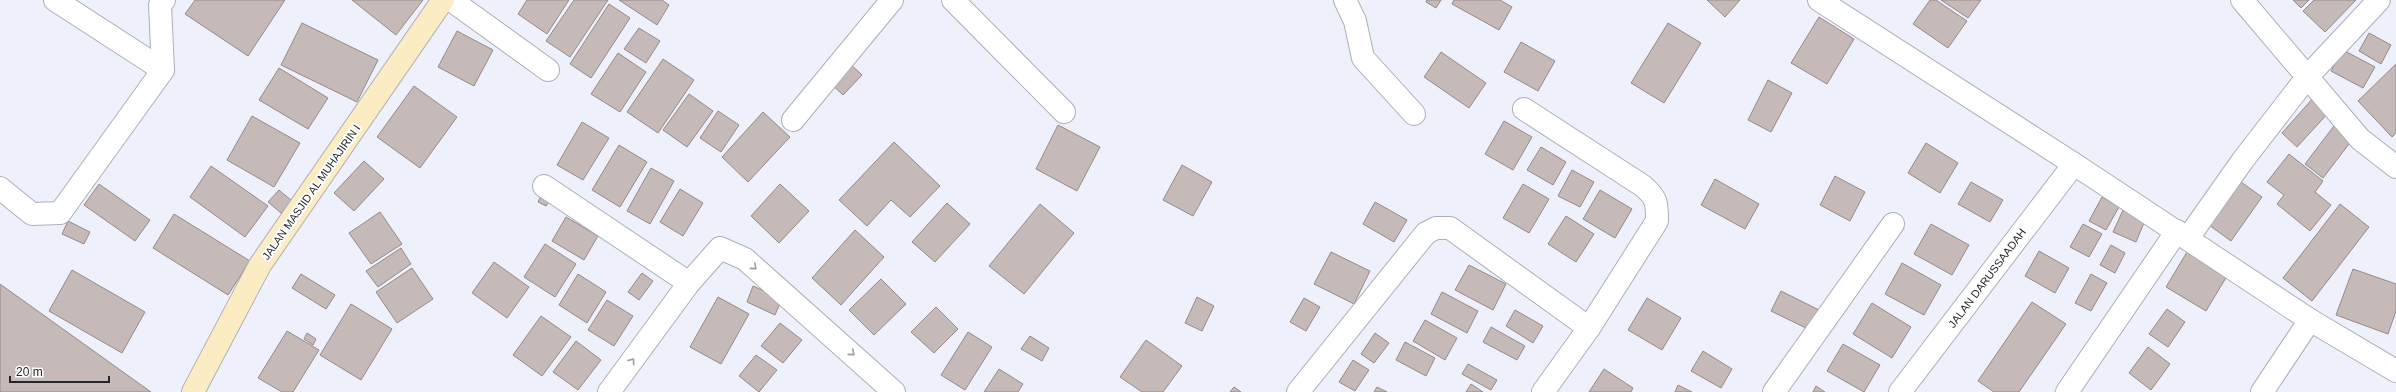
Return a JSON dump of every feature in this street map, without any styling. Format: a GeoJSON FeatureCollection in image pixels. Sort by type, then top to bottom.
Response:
{"type":"FeatureCollection","features":[{"type":"Feature","properties":{"kind":"street"},"geometry":{"type":"LineString","coordinates":[[55,0],[163,70]]}},
{"type":"Feature","properties":{"kind":"street"},"geometry":{"type":"LineString","coordinates":[[0,188],[32,214],[60,213],[163,70],[160,5],[164,0]]}},
{"type":"Feature","properties":{"kind":"street","name":"JALAN MASJID AL MUHAJIRIN I"},"geometry":{"type":"LineString","coordinates":[[193,392],[260,264],[443,0]]}},
{"type":"Feature","properties":{"kind":"street"},"geometry":{"type":"LineString","coordinates":[[451,0],[548,70]]}},
{"type":"Feature","properties":{"kind":"street"},"geometry":{"type":"LineString","coordinates":[[793,120],[892,0]]}},
{"type":"Feature","properties":{"kind":"street"},"geometry":{"type":"LineString","coordinates":[[953,0],[1064,112]]}},
{"type":"Feature","properties":{"kind":"street"},"geometry":{"type":"LineString","coordinates":[[1345,0],[1355,21],[1363,58],[1414,114]]}},
{"type":"Feature","properties":{"kind":"street"},"geometry":{"type":"LineString","coordinates":[[1819,0],[2183,234],[2310,320],[2396,371]]}},
{"type":"Feature","properties":{"kind":"street"},"geometry":{"type":"LineString","coordinates":[[2242,0],[2360,139],[2396,167]]}},
{"type":"Feature","properties":{"kind":"street"},"geometry":{"type":"LineString","coordinates":[[2067,392],[2183,234],[2308,76],[2380,0]]}},
{"type":"Feature","properties":{"kind":"street"},"geometry":{"type":"LineString","coordinates":[[1524,109],[1654,196],[1657,207],[1657,221],[1589,328],[1543,392]]}},
{"type":"Feature","properties":{"kind":"street","name":"JALAN DARUSSAADAH"},"geometry":{"type":"LineString","coordinates":[[1900,392],[2074,164]]}},
{"type":"Feature","properties":{"kind":"street"},"geometry":{"type":"LineString","coordinates":[[544,186],[689,283]]}},
{"type":"Feature","properties":{"kind":"street"},"geometry":{"type":"LineString","coordinates":[[1774,392],[1893,224]]}},
{"type":"Feature","properties":{"kind":"street"},"geometry":{"type":"LineString","coordinates":[[1298,392],[1426,233],[1436,228],[1450,228],[1589,328]]}},
{"type":"Feature","properties":{"kind":"street"},"geometry":{"type":"LineString","coordinates":[[609,392],[689,283],[720,248],[745,260],[894,392]]}},
{"type":"Feature","properties":{"kind":"street"},"geometry":{"type":"LineString","coordinates":[[2262,392],[2310,320]]}},
{"type":"Feature","properties":{"kind":"building"},"geometry":{"type":"Polygon","coordinates":[[[195,0],[285,0],[248,56],[185,14],[195,0]]]}},
{"type":"Feature","properties":{"kind":"building"},"geometry":{"type":"Polygon","coordinates":[[[352,0],[423,0],[396,35],[352,0]]]}},
{"type":"Feature","properties":{"kind":"building"},"geometry":{"type":"Polygon","coordinates":[[[527,0],[569,0],[547,34],[518,14],[527,0]]]}},
{"type":"Feature","properties":{"kind":"building"},"geometry":{"type":"Polygon","coordinates":[[[574,0],[608,0],[570,57],[546,41],[574,0]]]}},
{"type":"Feature","properties":{"kind":"building"},"geometry":{"type":"Polygon","coordinates":[[[619,0],[662,0],[669,5],[657,25],[619,0]]]}},
{"type":"Feature","properties":{"kind":"building"},"geometry":{"type":"Polygon","coordinates":[[[1427,0],[1441,0],[1436,8],[1426,2],[1427,0]]]}},
{"type":"Feature","properties":{"kind":"building"},"geometry":{"type":"Polygon","coordinates":[[[1454,0],[1500,0],[1512,7],[1499,30],[1452,4],[1454,0]]]}},
{"type":"Feature","properties":{"kind":"building"},"geometry":{"type":"Polygon","coordinates":[[[1707,0],[1740,0],[1725,17],[1707,0]]]}},
{"type":"Feature","properties":{"kind":"building"},"geometry":{"type":"Polygon","coordinates":[[[1930,0],[1936,0],[1967,21],[1948,48],[1913,24],[1930,0]]]}},
{"type":"Feature","properties":{"kind":"building"},"geometry":{"type":"Polygon","coordinates":[[[1941,0],[1981,0],[1968,18],[1941,0]]]}},
{"type":"Feature","properties":{"kind":"building"},"geometry":{"type":"Polygon","coordinates":[[[2293,0],[2309,0],[2301,8],[2293,0]]]}},
{"type":"Feature","properties":{"kind":"building"},"geometry":{"type":"Polygon","coordinates":[[[2314,0],[2356,0],[2325,32],[2303,11],[2314,0]]]}},
{"type":"Feature","properties":{"kind":"building"},"geometry":{"type":"Polygon","coordinates":[[[609,4],[630,18],[591,78],[570,64],[609,4]]]}},
{"type":"Feature","properties":{"kind":"building"},"geometry":{"type":"Polygon","coordinates":[[[1819,17],[1854,39],[1827,84],[1791,63],[1819,17]]]}},
{"type":"Feature","properties":{"kind":"building"},"geometry":{"type":"Polygon","coordinates":[[[302,23],[378,60],[357,102],[281,65],[302,23]]]}},
{"type":"Feature","properties":{"kind":"building"},"geometry":{"type":"Polygon","coordinates":[[[1668,23],[1701,43],[1664,103],[1631,83],[1668,23]]]}},
{"type":"Feature","properties":{"kind":"building"},"geometry":{"type":"Polygon","coordinates":[[[639,28],[660,41],[646,63],[624,49],[639,28]]]}},
{"type":"Feature","properties":{"kind":"building"},"geometry":{"type":"Polygon","coordinates":[[[457,31],[493,50],[474,86],[438,67],[457,31]]]}},
{"type":"Feature","properties":{"kind":"building"},"geometry":{"type":"Polygon","coordinates":[[[2369,33],[2391,45],[2381,64],[2359,51],[2369,33]]]}},
{"type":"Feature","properties":{"kind":"building"},"geometry":{"type":"Polygon","coordinates":[[[1521,42],[1555,61],[1538,91],[1504,72],[1521,42]]]}},
{"type":"Feature","properties":{"kind":"building"},"geometry":{"type":"Polygon","coordinates":[[[2343,50],[2375,67],[2363,88],[2331,71],[2343,50]]]}},
{"type":"Feature","properties":{"kind":"building"},"geometry":{"type":"Polygon","coordinates":[[[1441,52],[1486,83],[1469,108],[1424,77],[1441,52]]]}},
{"type":"Feature","properties":{"kind":"building"},"geometry":{"type":"Polygon","coordinates":[[[618,53],[646,72],[620,112],[591,94],[618,53]]]}},
{"type":"Feature","properties":{"kind":"building"},"geometry":{"type":"Polygon","coordinates":[[[663,59],[694,80],[658,133],[627,112],[663,59]]]}},
{"type":"Feature","properties":{"kind":"building"},"geometry":{"type":"Polygon","coordinates":[[[847,61],[862,75],[843,95],[828,81],[847,61]]]}},
{"type":"Feature","properties":{"kind":"building"},"geometry":{"type":"Polygon","coordinates":[[[2396,64],[2396,133],[2392,137],[2358,101],[2396,64]]]}},
{"type":"Feature","properties":{"kind":"building"},"geometry":{"type":"Polygon","coordinates":[[[279,68],[328,98],[308,129],[259,100],[279,68]]]}},
{"type":"Feature","properties":{"kind":"building"},"geometry":{"type":"Polygon","coordinates":[[[1768,80],[1792,93],[1771,132],[1748,120],[1768,80]]]}},
{"type":"Feature","properties":{"kind":"building"},"geometry":{"type":"Polygon","coordinates":[[[414,86],[457,117],[420,168],[377,137],[414,86]]]}},
{"type":"Feature","properties":{"kind":"building"},"geometry":{"type":"Polygon","coordinates":[[[689,94],[713,111],[687,147],[663,130],[689,94]]]}},
{"type":"Feature","properties":{"kind":"building"},"geometry":{"type":"Polygon","coordinates":[[[2314,97],[2330,111],[2297,147],[2282,133],[2314,97]]]}},
{"type":"Feature","properties":{"kind":"building"},"geometry":{"type":"Polygon","coordinates":[[[718,111],[739,125],[721,152],[700,138],[718,111]]]}},
{"type":"Feature","properties":{"kind":"building"},"geometry":{"type":"Polygon","coordinates":[[[763,112],[790,137],[748,182],[722,157],[763,112]]]}},
{"type":"Feature","properties":{"kind":"building"},"geometry":{"type":"Polygon","coordinates":[[[252,116],[300,143],[274,187],[227,160],[252,116]]]}},
{"type":"Feature","properties":{"kind":"building"},"geometry":{"type":"Polygon","coordinates":[[[1504,121],[1532,137],[1513,170],[1485,154],[1504,121]]]}},
{"type":"Feature","properties":{"kind":"building"},"geometry":{"type":"Polygon","coordinates":[[[582,122],[609,138],[583,180],[557,165],[582,122]]]}},
{"type":"Feature","properties":{"kind":"building"},"geometry":{"type":"Polygon","coordinates":[[[2337,122],[2355,136],[2323,178],[2305,164],[2337,122]]]}},
{"type":"Feature","properties":{"kind":"building"},"geometry":{"type":"Polygon","coordinates":[[[1058,125],[1100,147],[1077,191],[1036,169],[1058,125]]]}},
{"type":"Feature","properties":{"kind":"building"},"geometry":{"type":"Polygon","coordinates":[[[894,142],[940,186],[910,217],[891,200],[867,226],[839,200],[894,142]]]}},
{"type":"Feature","properties":{"kind":"building"},"geometry":{"type":"Polygon","coordinates":[[[1926,143],[1958,163],[1940,193],[1908,173],[1926,143]]]}},
{"type":"Feature","properties":{"kind":"building"},"geometry":{"type":"Polygon","coordinates":[[[619,145],[647,162],[620,207],[592,190],[619,145]]]}},
{"type":"Feature","properties":{"kind":"building"},"geometry":{"type":"Polygon","coordinates":[[[1541,147],[1566,162],[1553,185],[1527,170],[1541,147]]]}},
{"type":"Feature","properties":{"kind":"building"},"geometry":{"type":"Polygon","coordinates":[[[2289,154],[2323,181],[2315,192],[2331,205],[2310,231],[2277,204],[2284,195],[2267,182],[2289,154]]]}},
{"type":"Feature","properties":{"kind":"building"},"geometry":{"type":"Polygon","coordinates":[[[364,161],[384,179],[354,211],[334,193],[364,161]]]}},
{"type":"Feature","properties":{"kind":"building"},"geometry":{"type":"Polygon","coordinates":[[[1182,165],[1212,182],[1193,216],[1163,200],[1182,165]]]}},
{"type":"Feature","properties":{"kind":"building"},"geometry":{"type":"Polygon","coordinates":[[[211,166],[268,206],[245,237],[190,197],[211,166]]]}},
{"type":"Feature","properties":{"kind":"building"},"geometry":{"type":"Polygon","coordinates":[[[651,168],[674,181],[650,224],[627,211],[651,168]]]}},
{"type":"Feature","properties":{"kind":"building"},"geometry":{"type":"Polygon","coordinates":[[[1572,170],[1594,182],[1580,207],[1558,196],[1572,170]]]}},
{"type":"Feature","properties":{"kind":"building"},"geometry":{"type":"Polygon","coordinates":[[[1835,176],[1865,192],[1850,221],[1820,205],[1835,176]]]}},
{"type":"Feature","properties":{"kind":"building"},"geometry":{"type":"Polygon","coordinates":[[[2234,177],[2262,197],[2231,241],[2202,220],[2234,177]]]}},
{"type":"Feature","properties":{"kind":"building"},"geometry":{"type":"Polygon","coordinates":[[[1715,179],[1759,204],[1745,229],[1701,205],[1715,179]]]}},
{"type":"Feature","properties":{"kind":"building"},"geometry":{"type":"Polygon","coordinates":[[[1971,182],[2003,200],[1990,222],[1958,204],[1971,182]]]}},
{"type":"Feature","properties":{"kind":"building"},"geometry":{"type":"Polygon","coordinates":[[[99,184],[150,220],[135,241],[84,205],[99,184]]]}},
{"type":"Feature","properties":{"kind":"building"},"geometry":{"type":"Polygon","coordinates":[[[780,184],[809,211],[779,243],[751,216],[780,184]]]}},
{"type":"Feature","properties":{"kind":"building"},"geometry":{"type":"Polygon","coordinates":[[[1523,184],[1549,199],[1529,233],[1503,218],[1523,184]]]}},
{"type":"Feature","properties":{"kind":"building"},"geometry":{"type":"Polygon","coordinates":[[[680,189],[703,203],[683,236],[660,222],[680,189]]]}},
{"type":"Feature","properties":{"kind":"building"},"geometry":{"type":"Polygon","coordinates":[[[279,190],[292,201],[281,213],[268,202],[279,190]]]}},
{"type":"Feature","properties":{"kind":"building"},"geometry":{"type":"Polygon","coordinates":[[[1600,190],[1632,209],[1615,238],[1583,219],[1600,190]]]}},
{"type":"Feature","properties":{"kind":"building"},"geometry":{"type":"Polygon","coordinates":[[[541,196],[550,201],[546,206],[538,202],[541,196]]]}},
{"type":"Feature","properties":{"kind":"building"},"geometry":{"type":"Polygon","coordinates":[[[2102,197],[2119,207],[2106,230],[2089,221],[2102,197]]]}},
{"type":"Feature","properties":{"kind":"building"},"geometry":{"type":"Polygon","coordinates":[[[1375,202],[1407,220],[1394,242],[1363,224],[1375,202]]]}},
{"type":"Feature","properties":{"kind":"building"},"geometry":{"type":"Polygon","coordinates":[[[947,203],[970,224],[935,262],[912,242],[947,203]]]}},
{"type":"Feature","properties":{"kind":"building"},"geometry":{"type":"Polygon","coordinates":[[[1040,204],[1074,233],[1024,294],[989,266],[1040,204]]]}},
{"type":"Feature","properties":{"kind":"building"},"geometry":{"type":"Polygon","coordinates":[[[2340,204],[2369,227],[2312,301],[2283,278],[2340,204]]]}},
{"type":"Feature","properties":{"kind":"building"},"geometry":{"type":"Polygon","coordinates":[[[2124,208],[2146,218],[2136,242],[2113,232],[2124,208]]]}},
{"type":"Feature","properties":{"kind":"building"},"geometry":{"type":"Polygon","coordinates":[[[380,212],[402,244],[371,264],[349,233],[380,212]]]}},
{"type":"Feature","properties":{"kind":"building"},"geometry":{"type":"Polygon","coordinates":[[[174,214],[250,261],[228,295],[153,248],[174,214]]]}},
{"type":"Feature","properties":{"kind":"building"},"geometry":{"type":"Polygon","coordinates":[[[1566,216],[1594,234],[1576,262],[1548,244],[1566,216]]]}},
{"type":"Feature","properties":{"kind":"building"},"geometry":{"type":"Polygon","coordinates":[[[566,217],[598,236],[584,260],[552,241],[566,217]]]}},
{"type":"Feature","properties":{"kind":"building"},"geometry":{"type":"Polygon","coordinates":[[[68,221],[90,232],[84,244],[62,234],[68,221]]]}},
{"type":"Feature","properties":{"kind":"building"},"geometry":{"type":"Polygon","coordinates":[[[1931,224],[1969,245],[1952,275],[1914,254],[1931,224]]]}},
{"type":"Feature","properties":{"kind":"building"},"geometry":{"type":"Polygon","coordinates":[[[2083,224],[2102,234],[2089,257],[2070,247],[2083,224]]]}},
{"type":"Feature","properties":{"kind":"building"},"geometry":{"type":"Polygon","coordinates":[[[855,230],[884,257],[841,305],[812,278],[855,230]]]}},
{"type":"Feature","properties":{"kind":"building"},"geometry":{"type":"Polygon","coordinates":[[[545,244],[576,264],[555,297],[524,277],[545,244]]]}},
{"type":"Feature","properties":{"kind":"building"},"geometry":{"type":"Polygon","coordinates":[[[2111,245],[2125,253],[2115,273],[2100,265],[2111,245]]]}},
{"type":"Feature","properties":{"kind":"building"},"geometry":{"type":"Polygon","coordinates":[[[401,248],[411,264],[378,287],[366,271],[401,248]]]}},
{"type":"Feature","properties":{"kind":"building"},"geometry":{"type":"Polygon","coordinates":[[[2039,251],[2069,268],[2055,293],[2025,276],[2039,251]]]}},
{"type":"Feature","properties":{"kind":"building"},"geometry":{"type":"Polygon","coordinates":[[[1331,252],[1370,271],[1354,304],[1314,284],[1331,252]]]}},
{"type":"Feature","properties":{"kind":"building"},"geometry":{"type":"Polygon","coordinates":[[[2187,252],[2227,276],[2206,311],[2166,287],[2187,252]]]}},
{"type":"Feature","properties":{"kind":"building"},"geometry":{"type":"Polygon","coordinates":[[[494,262],[529,287],[507,318],[472,293],[494,262]]]}},
{"type":"Feature","properties":{"kind":"building"},"geometry":{"type":"Polygon","coordinates":[[[1902,263],[1941,285],[1924,315],[1885,294],[1902,263]]]}},
{"type":"Feature","properties":{"kind":"building"},"geometry":{"type":"Polygon","coordinates":[[[1469,265],[1506,284],[1493,310],[1455,290],[1469,265]]]}},
{"type":"Feature","properties":{"kind":"building"},"geometry":{"type":"Polygon","coordinates":[[[412,268],[433,299],[397,323],[376,292],[412,268]]]}},
{"type":"Feature","properties":{"kind":"building"},"geometry":{"type":"Polygon","coordinates":[[[2353,269],[2396,284],[2396,311],[2388,334],[2336,315],[2353,269]]]}},
{"type":"Feature","properties":{"kind":"building"},"geometry":{"type":"Polygon","coordinates":[[[72,270],[145,312],[122,353],[49,311],[72,270]]]}},
{"type":"Feature","properties":{"kind":"building"},"geometry":{"type":"Polygon","coordinates":[[[642,273],[653,281],[639,300],[628,292],[642,273]]]}},
{"type":"Feature","properties":{"kind":"building"},"geometry":{"type":"Polygon","coordinates":[[[301,274],[335,295],[326,309],[292,288],[301,274]]]}},
{"type":"Feature","properties":{"kind":"building"},"geometry":{"type":"Polygon","coordinates":[[[578,274],[606,292],[587,323],[559,305],[578,274]]]}},
{"type":"Feature","properties":{"kind":"building"},"geometry":{"type":"Polygon","coordinates":[[[2091,274],[2107,283],[2091,311],[2075,303],[2091,274]]]}},
{"type":"Feature","properties":{"kind":"building"},"geometry":{"type":"Polygon","coordinates":[[[881,279],[906,304],[874,335],[849,310],[881,279]]]}},
{"type":"Feature","properties":{"kind":"building"},"geometry":{"type":"Polygon","coordinates":[[[0,284],[151,392],[0,392],[0,284]]]}},
{"type":"Feature","properties":{"kind":"building"},"geometry":{"type":"Polygon","coordinates":[[[753,286],[782,299],[775,315],[747,302],[753,286]]]}},
{"type":"Feature","properties":{"kind":"building"},"geometry":{"type":"Polygon","coordinates":[[[1781,291],[1821,311],[1812,331],[1771,311],[1781,291]]]}},
{"type":"Feature","properties":{"kind":"building"},"geometry":{"type":"Polygon","coordinates":[[[1442,292],[1478,311],[1467,333],[1431,314],[1442,292]]]}},
{"type":"Feature","properties":{"kind":"building"},"geometry":{"type":"Polygon","coordinates":[[[718,297],[749,314],[721,364],[690,347],[718,297]]]}},
{"type":"Feature","properties":{"kind":"building"},"geometry":{"type":"Polygon","coordinates":[[[1197,297],[1214,306],[1202,331],[1185,323],[1197,297]]]}},
{"type":"Feature","properties":{"kind":"building"},"geometry":{"type":"Polygon","coordinates":[[[1304,298],[1320,307],[1306,331],[1290,322],[1304,298]]]}},
{"type":"Feature","properties":{"kind":"building"},"geometry":{"type":"Polygon","coordinates":[[[1647,298],[1681,318],[1662,350],[1628,330],[1647,298]]]}},
{"type":"Feature","properties":{"kind":"building"},"geometry":{"type":"Polygon","coordinates":[[[607,300],[633,316],[614,346],[588,330],[607,300]]]}},
{"type":"Feature","properties":{"kind":"building"},"geometry":{"type":"Polygon","coordinates":[[[2032,302],[2066,324],[2019,392],[1994,392],[1978,381],[2032,302]]]}},
{"type":"Feature","properties":{"kind":"building"},"geometry":{"type":"Polygon","coordinates":[[[1872,303],[1911,327],[1892,358],[1853,334],[1872,303]]]}},
{"type":"Feature","properties":{"kind":"building"},"geometry":{"type":"Polygon","coordinates":[[[351,304],[392,329],[361,380],[320,355],[351,304]]]}},
{"type":"Feature","properties":{"kind":"building"},"geometry":{"type":"Polygon","coordinates":[[[936,307],[958,329],[934,353],[911,332],[936,307]]]}},
{"type":"Feature","properties":{"kind":"building"},"geometry":{"type":"Polygon","coordinates":[[[2167,309],[2185,322],[2168,347],[2149,334],[2167,309]]]}},
{"type":"Feature","properties":{"kind":"building"},"geometry":{"type":"Polygon","coordinates":[[[1515,310],[1543,326],[1533,343],[1506,326],[1515,310]]]}},
{"type":"Feature","properties":{"kind":"building"},"geometry":{"type":"Polygon","coordinates":[[[541,316],[571,337],[542,376],[513,355],[541,316]]]}},
{"type":"Feature","properties":{"kind":"building"},"geometry":{"type":"Polygon","coordinates":[[[1425,320],[1457,338],[1445,360],[1413,341],[1425,320]]]}},
{"type":"Feature","properties":{"kind":"building"},"geometry":{"type":"Polygon","coordinates":[[[780,323],[802,340],[783,363],[761,346],[780,323]]]}},
{"type":"Feature","properties":{"kind":"building"},"geometry":{"type":"Polygon","coordinates":[[[1491,327],[1525,346],[1517,360],[1483,342],[1491,327]]]}},
{"type":"Feature","properties":{"kind":"building"},"geometry":{"type":"Polygon","coordinates":[[[287,331],[319,350],[293,392],[282,392],[258,378],[287,331]]]}},
{"type":"Feature","properties":{"kind":"building"},"geometry":{"type":"Polygon","coordinates":[[[968,332],[992,347],[965,390],[941,375],[968,332]]]}},
{"type":"Feature","properties":{"kind":"building"},"geometry":{"type":"Polygon","coordinates":[[[307,333],[316,339],[313,345],[304,339],[307,333]]]}},
{"type":"Feature","properties":{"kind":"building"},"geometry":{"type":"Polygon","coordinates":[[[1375,333],[1389,343],[1374,363],[1361,354],[1375,333]]]}},
{"type":"Feature","properties":{"kind":"building"},"geometry":{"type":"Polygon","coordinates":[[[1030,336],[1049,348],[1042,361],[1021,349],[1030,336]]]}},
{"type":"Feature","properties":{"kind":"building"},"geometry":{"type":"Polygon","coordinates":[[[1146,340],[1182,366],[1163,392],[1142,392],[1120,377],[1146,340]]]}},
{"type":"Feature","properties":{"kind":"building"},"geometry":{"type":"Polygon","coordinates":[[[576,341],[601,360],[578,390],[553,372],[576,341]]]}},
{"type":"Feature","properties":{"kind":"building"},"geometry":{"type":"Polygon","coordinates":[[[1405,342],[1435,358],[1426,376],[1396,360],[1405,342]]]}},
{"type":"Feature","properties":{"kind":"building"},"geometry":{"type":"Polygon","coordinates":[[[1843,344],[1880,365],[1864,392],[1827,371],[1843,344]]]}},
{"type":"Feature","properties":{"kind":"building"},"geometry":{"type":"Polygon","coordinates":[[[2148,347],[2170,364],[2151,390],[2129,373],[2148,347]]]}},
{"type":"Feature","properties":{"kind":"building"},"geometry":{"type":"Polygon","coordinates":[[[1703,351],[1732,369],[1721,388],[1691,371],[1703,351]]]}},
{"type":"Feature","properties":{"kind":"building"},"geometry":{"type":"Polygon","coordinates":[[[756,355],[777,370],[759,392],[739,376],[756,355]]]}},
{"type":"Feature","properties":{"kind":"building"},"geometry":{"type":"Polygon","coordinates":[[[1353,360],[1369,370],[1355,391],[1339,382],[1353,360]]]}},
{"type":"Feature","properties":{"kind":"building"},"geometry":{"type":"Polygon","coordinates":[[[1468,364],[1497,380],[1491,390],[1462,374],[1468,364]]]}},
{"type":"Feature","properties":{"kind":"building"},"geometry":{"type":"Polygon","coordinates":[[[999,369],[1023,384],[1018,392],[984,392],[999,369]]]}},
{"type":"Feature","properties":{"kind":"building"},"geometry":{"type":"Polygon","coordinates":[[[1604,369],[1633,388],[1631,392],[1589,392],[1604,369]]]}},
{"type":"Feature","properties":{"kind":"building"},"geometry":{"type":"Polygon","coordinates":[[[1471,384],[1483,392],[1466,392],[1471,384]]]}},
{"type":"Feature","properties":{"kind":"building"},"geometry":{"type":"Polygon","coordinates":[[[1678,385],[1692,392],[1675,392],[1678,385]]]}},
{"type":"Feature","properties":{"kind":"building"},"geometry":{"type":"Polygon","coordinates":[[[1816,386],[1825,392],[1813,392],[1816,386]]]}},
{"type":"Feature","properties":{"kind":"building"},"geometry":{"type":"Polygon","coordinates":[[[1234,387],[1241,392],[1230,392],[1234,387]]]}},
{"type":"Feature","properties":{"kind":"building"},"geometry":{"type":"Polygon","coordinates":[[[1377,387],[1387,392],[1374,392],[1377,387]]]}}]}
